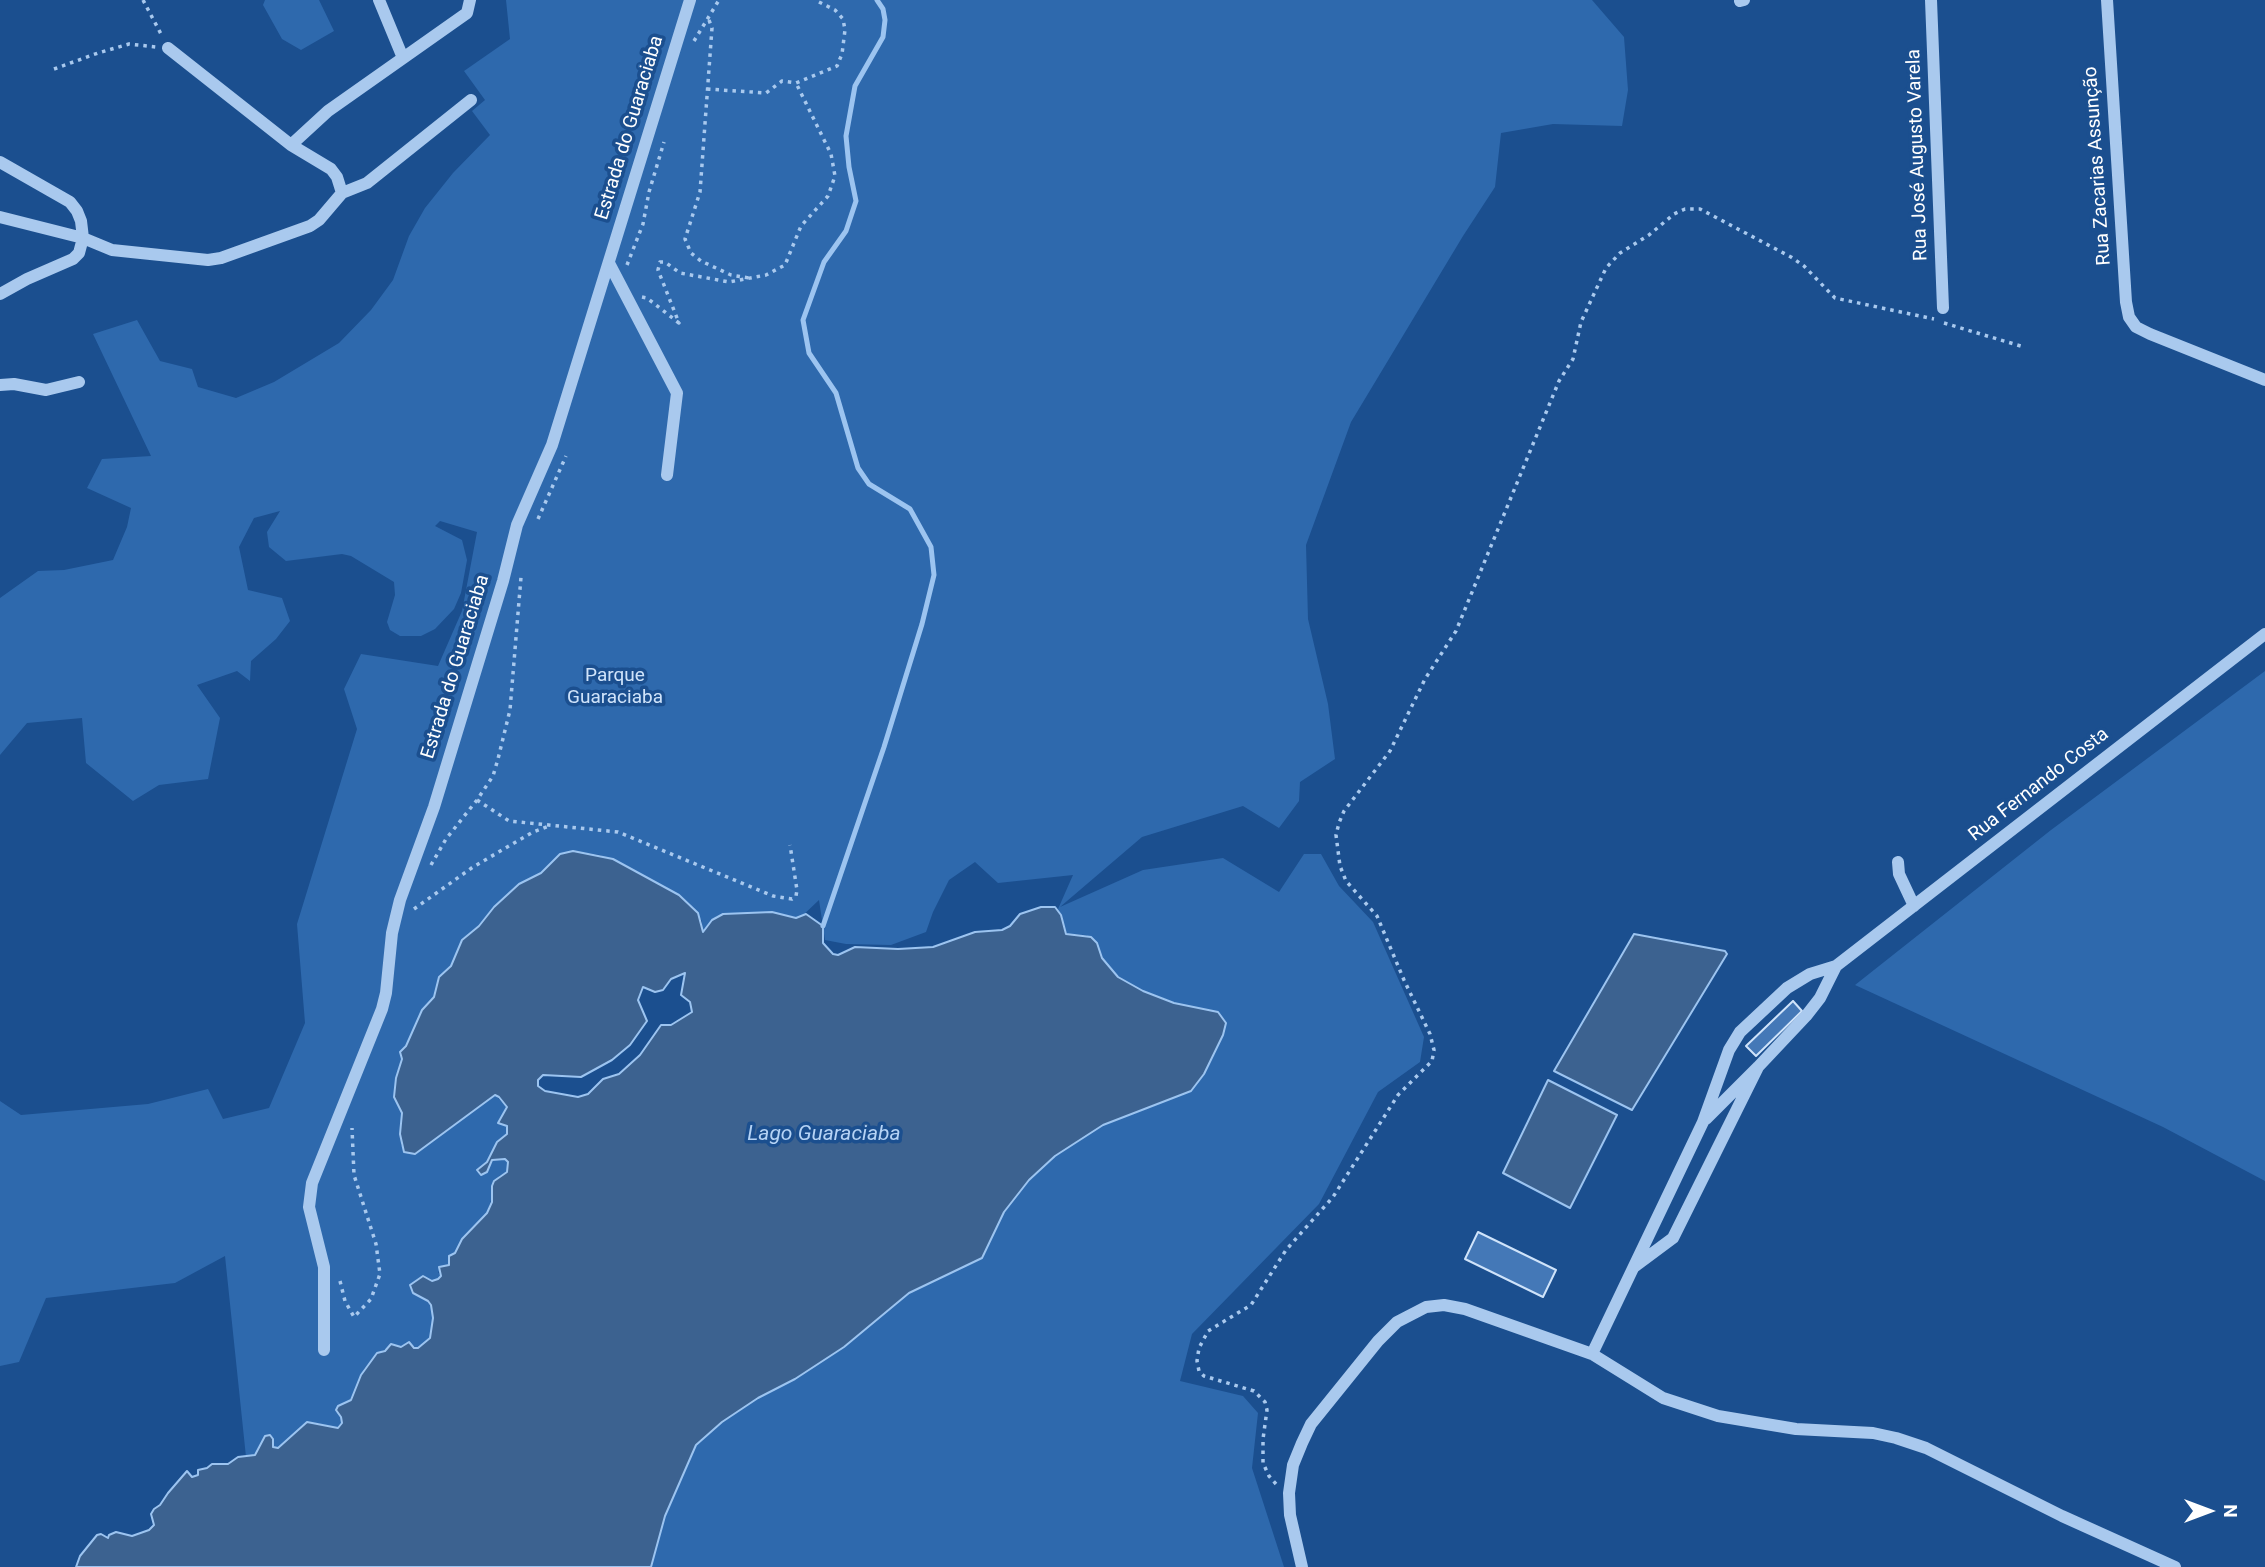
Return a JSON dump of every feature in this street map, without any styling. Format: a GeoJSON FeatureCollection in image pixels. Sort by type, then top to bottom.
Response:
{"type":"FeatureCollection","features":[{"type":"Feature","properties":{"kind":"street"},"geometry":{"type":"LineString","coordinates":[[379,0],[403,58]]}},
{"type":"Feature","properties":{"kind":"street"},"geometry":{"type":"LineString","coordinates":[[290,145],[328,111],[467,13],[470,0]]}},
{"type":"Feature","properties":{"kind":"street","name":"Estrada do Guaraciaba"},"geometry":{"type":"LineString","coordinates":[[324,1350],[324,1267],[310,1214],[312,1182],[382,1009],[392,933],[403,890],[446,770],[503,581],[517,525],[552,445],[690,0]]}},
{"type":"Feature","properties":{"kind":"street","name":"Rua José Augusto Varela"},"geometry":{"type":"LineString","coordinates":[[1931,0],[1943,308]]}},
{"type":"Feature","properties":{"kind":"street","name":"Rua Zacarias Assunção"},"geometry":{"type":"LineString","coordinates":[[2107,0],[2129,317],[2136,327],[2150,334],[2265,380]]}},
{"type":"Feature","properties":{"kind":"street"},"geometry":{"type":"LineString","coordinates":[[168,48],[290,145],[331,169],[337,177],[342,193]]}},
{"type":"Feature","properties":{"kind":"street"},"geometry":{"type":"LineString","coordinates":[[0,217],[83,238],[112,250],[208,260],[221,258],[310,226],[329,211],[342,193],[367,183],[471,100]]}},
{"type":"Feature","properties":{"kind":"street"},"geometry":{"type":"LineString","coordinates":[[0,162],[70,202],[81,221],[83,238],[79,253],[73,259],[0,294]]}},
{"type":"Feature","properties":{"kind":"street"},"geometry":{"type":"LineString","coordinates":[[609,263],[621,281],[677,393],[667,475]]}},
{"type":"Feature","properties":{"kind":"street"},"geometry":{"type":"LineString","coordinates":[[0,385],[14,384],[46,390],[79,382]]}},
{"type":"Feature","properties":{"kind":"street","name":"Rua Fernando Costa"},"geometry":{"type":"LineString","coordinates":[[1836,966],[2265,634]]}},
{"type":"Feature","properties":{"kind":"street"},"geometry":{"type":"LineString","coordinates":[[1898,862],[1899,874],[1914,906]]}},
{"type":"Feature","properties":{"kind":"street"},"geometry":{"type":"LineString","coordinates":[[1592,1354],[1703,1122],[1729,1050],[1740,1032],[1787,988],[1811,974],[1836,966]]}},
{"type":"Feature","properties":{"kind":"street"},"geometry":{"type":"LineString","coordinates":[[1703,1122],[1759,1067],[1820,999],[1836,966]]}},
{"type":"Feature","properties":{"kind":"street"},"geometry":{"type":"LineString","coordinates":[[1634,1267],[1673,1238],[1759,1067]]}},
{"type":"Feature","properties":{"kind":"street"},"geometry":{"type":"LineString","coordinates":[[1302,1567],[1290,1515],[1289,1493],[1293,1465],[1311,1424],[1377,1341],[1397,1322],[1426,1307],[1444,1305],[1465,1309],[1592,1354],[1663,1398],[1718,1416],[1796,1429],[1873,1433],[1926,1448],[2062,1516],[2175,1567]]}},
{"type":"Feature","properties":{"kind":"path"},"geometry":{"type":"LineString","coordinates":[[143,0],[168,48]]}},
{"type":"Feature","properties":{"kind":"path"},"geometry":{"type":"LineString","coordinates":[[692,47],[719,0]]}},
{"type":"Feature","properties":{"kind":"path"},"geometry":{"type":"LineString","coordinates":[[707,89],[766,93],[782,81],[796,83],[833,69],[842,60],[845,30],[843,19],[835,9],[816,0]]}},
{"type":"Feature","properties":{"kind":"path"},"geometry":{"type":"LineString","coordinates":[[709,20],[712,28],[700,192],[685,239],[691,253],[701,261],[731,275],[751,278]]}},
{"type":"Feature","properties":{"kind":"path"},"geometry":{"type":"LineString","coordinates":[[54,69],[98,52],[129,44],[168,48]]}},
{"type":"Feature","properties":{"kind":"path"},"geometry":{"type":"LineString","coordinates":[[629,299],[647,298],[679,323],[658,270],[660,262],[665,262],[680,273],[736,282],[766,275],[785,265],[801,226],[828,196],[835,176],[831,154],[796,83]]}},
{"type":"Feature","properties":{"kind":"path"},"geometry":{"type":"LineString","coordinates":[[621,281],[637,243],[664,141]]}},
{"type":"Feature","properties":{"kind":"path"},"geometry":{"type":"LineString","coordinates":[[1289,1493],[1280,1489],[1263,1463],[1267,1410],[1265,1402],[1254,1391],[1203,1376],[1197,1360],[1199,1348],[1209,1331],[1251,1306],[1286,1250],[1333,1197],[1398,1095],[1432,1061],[1434,1049],[1430,1034],[1377,916],[1346,881],[1339,866],[1336,835],[1344,811],[1390,751],[1425,679],[1460,622],[1559,381],[1573,359],[1581,322],[1606,268],[1620,253],[1649,235],[1674,214],[1685,209],[1700,209],[1791,257],[1804,266],[1835,298],[1933,319],[2024,347]]}},
{"type":"Feature","properties":{"kind":"path"},"geometry":{"type":"LineString","coordinates":[[535,527],[569,445]]}},
{"type":"Feature","properties":{"kind":"path"},"geometry":{"type":"LineString","coordinates":[[427,875],[446,839],[493,776],[510,710],[523,567]]}},
{"type":"Feature","properties":{"kind":"path"},"geometry":{"type":"LineString","coordinates":[[477,800],[509,821],[618,832],[773,896],[792,899],[797,890],[790,845]]}},
{"type":"Feature","properties":{"kind":"path"},"geometry":{"type":"LineString","coordinates":[[414,909],[502,849],[551,825]]}},
{"type":"Feature","properties":{"kind":"path"},"geometry":{"type":"LineString","coordinates":[[411,919],[418,897]]}},
{"type":"Feature","properties":{"kind":"path"},"geometry":{"type":"LineString","coordinates":[[340,1280],[345,1301],[354,1317],[371,1299],[380,1274],[376,1244],[354,1175],[352,1125]]}},
{"type":"Feature","properties":{"kind":"green space"},"geometry":{"type":"Polygon","coordinates":[[[265,0],[319,0],[334,31],[301,50],[282,39],[263,5],[265,0]]]}},
{"type":"Feature","properties":{"kind":"green space","name":"Parque Guaraciaba"},"geometry":{"type":"Polygon","coordinates":[[[506,0],[1592,0],[1624,37],[1628,90],[1622,126],[1553,124],[1501,133],[1495,187],[1351,422],[1306,545],[1308,619],[1328,704],[1335,759],[1300,782],[1299,801],[1279,828],[1243,806],[1142,837],[1060,907],[1143,870],[1223,858],[1279,892],[1304,854],[1321,854],[1339,886],[1373,922],[1424,1037],[1420,1062],[1378,1092],[1319,1204],[1192,1334],[1180,1381],[1243,1396],[1258,1413],[1252,1468],[1284,1567],[651,1567],[665,1516],[696,1445],[722,1422],[758,1398],[795,1379],[844,1347],[909,1293],[982,1258],[1004,1212],[1029,1180],[1055,1156],[1103,1125],[1191,1091],[1204,1074],[1223,1035],[1226,1022],[1218,1012],[1174,1003],[1143,991],[1118,977],[1102,958],[1097,943],[1086,935],[1067,934],[1058,909],[1073,875],[998,883],[975,862],[949,880],[926,932],[891,945],[846,944],[825,940],[819,900],[800,918],[772,912],[717,916],[702,933],[702,921],[679,895],[600,855],[573,851],[519,884],[462,940],[451,966],[439,977],[434,997],[422,1010],[408,1043],[403,1048],[394,1097],[402,1113],[401,1145],[411,1154],[416,1153],[495,1095],[507,1107],[498,1123],[508,1125],[509,1129],[497,1142],[487,1162],[480,1166],[492,1160],[505,1159],[508,1162],[507,1172],[499,1176],[487,1213],[462,1239],[449,1265],[438,1272],[441,1276],[432,1281],[421,1277],[410,1285],[431,1305],[433,1318],[430,1338],[418,1348],[406,1343],[401,1347],[395,1345],[377,1353],[364,1369],[351,1400],[338,1406],[343,1424],[338,1428],[316,1423],[303,1426],[278,1449],[273,1447],[272,1443],[262,1442],[255,1455],[246,1457],[225,1256],[175,1283],[46,1298],[19,1362],[0,1366],[0,1101],[21,1115],[148,1104],[208,1089],[223,1119],[269,1108],[305,1023],[297,924],[357,729],[344,689],[361,654],[438,666],[462,611],[477,532],[440,521],[435,526],[462,540],[467,560],[461,593],[454,609],[435,629],[421,636],[400,636],[390,630],[387,622],[395,595],[394,582],[351,556],[342,554],[286,561],[269,547],[267,532],[280,511],[254,518],[239,547],[248,590],[282,598],[290,621],[276,639],[251,661],[250,681],[237,671],[197,685],[220,718],[208,779],[159,785],[133,801],[86,763],[82,718],[27,723],[0,755],[0,598],[38,571],[64,570],[113,560],[127,527],[131,508],[87,488],[102,459],[151,456],[93,334],[137,320],[160,361],[192,369],[198,387],[236,398],[274,382],[339,343],[371,310],[393,280],[409,236],[425,208],[453,173],[490,135],[472,111],[485,100],[464,71],[510,39],[506,0]]]}},
{"type":"Feature","properties":{"kind":"green space"},"geometry":{"type":"Polygon","coordinates":[[[2265,671],[2265,1181],[2163,1127],[1855,985],[2051,830],[2265,671]]]}},
{"type":"Feature","properties":{"kind":"water","name":"Lago Guaraciaba"},"geometry":{"type":"Polygon","coordinates":[[[573,851],[613,859],[679,895],[698,913],[703,932],[712,920],[723,914],[772,912],[796,918],[806,914],[823,926],[823,943],[833,954],[838,955],[855,947],[933,947],[975,932],[1002,930],[1010,926],[1020,914],[1041,907],[1055,907],[1061,915],[1066,934],[1091,937],[1097,943],[1102,958],[1118,977],[1143,991],[1174,1003],[1218,1012],[1226,1023],[1223,1035],[1204,1074],[1191,1091],[1103,1125],[1055,1156],[1029,1180],[1004,1212],[982,1258],[909,1293],[844,1347],[795,1379],[758,1398],[722,1422],[696,1445],[665,1516],[651,1567],[76,1567],[80,1556],[97,1535],[108,1538],[116,1532],[132,1536],[149,1530],[154,1525],[151,1514],[154,1509],[187,1471],[192,1477],[198,1475],[198,1470],[212,1464],[228,1464],[238,1457],[255,1455],[265,1436],[270,1435],[273,1447],[278,1448],[307,1422],[338,1428],[342,1423],[336,1410],[338,1406],[351,1400],[361,1375],[377,1353],[385,1351],[391,1344],[401,1347],[409,1342],[414,1348],[418,1348],[430,1338],[433,1318],[431,1305],[413,1293],[410,1285],[423,1276],[432,1281],[438,1279],[441,1276],[439,1267],[449,1265],[449,1256],[455,1253],[462,1239],[487,1213],[492,1202],[494,1181],[507,1172],[508,1162],[505,1159],[492,1160],[487,1172],[481,1175],[477,1170],[487,1162],[497,1142],[507,1134],[507,1126],[498,1123],[507,1107],[495,1095],[415,1154],[404,1152],[400,1134],[402,1113],[394,1097],[402,1059],[400,1052],[406,1046],[422,1010],[434,997],[439,977],[451,966],[462,940],[519,884],[541,873],[560,854],[573,851]],[[685,973],[671,979],[663,990],[655,992],[643,987],[638,1000],[647,1021],[630,1045],[612,1060],[581,1077],[543,1075],[538,1080],[538,1086],[545,1091],[578,1097],[588,1094],[603,1079],[619,1074],[640,1055],[661,1025],[671,1025],[692,1012],[690,1002],[681,995],[685,973]]]}},
{"type":"Feature","properties":{"kind":"water"},"geometry":{"type":"Polygon","coordinates":[[[1634,934],[1725,951],[1727,954],[1632,1110],[1554,1071],[1634,934]]]}},
{"type":"Feature","properties":{"kind":"water"},"geometry":{"type":"Polygon","coordinates":[[[1548,1080],[1617,1115],[1570,1208],[1503,1173],[1548,1080]]]}},
{"type":"Feature","properties":{"kind":"building"},"geometry":{"type":"Polygon","coordinates":[[[1793,1001],[1802,1011],[1756,1056],[1746,1046],[1793,1001]]]}},
{"type":"Feature","properties":{"kind":"building"},"geometry":{"type":"Polygon","coordinates":[[[1478,1232],[1556,1270],[1543,1297],[1465,1259],[1478,1232]]]}},
{"type":"Feature","properties":{"kind":"waterway"},"geometry":{"type":"LineString","coordinates":[[823,926],[884,747],[922,624],[934,575],[931,547],[910,509],[869,484],[858,468],[836,393],[809,353],[803,320],[824,262],[846,231],[856,201],[846,136],[855,86],[883,37],[885,20],[883,9],[877,0]]}}]}
